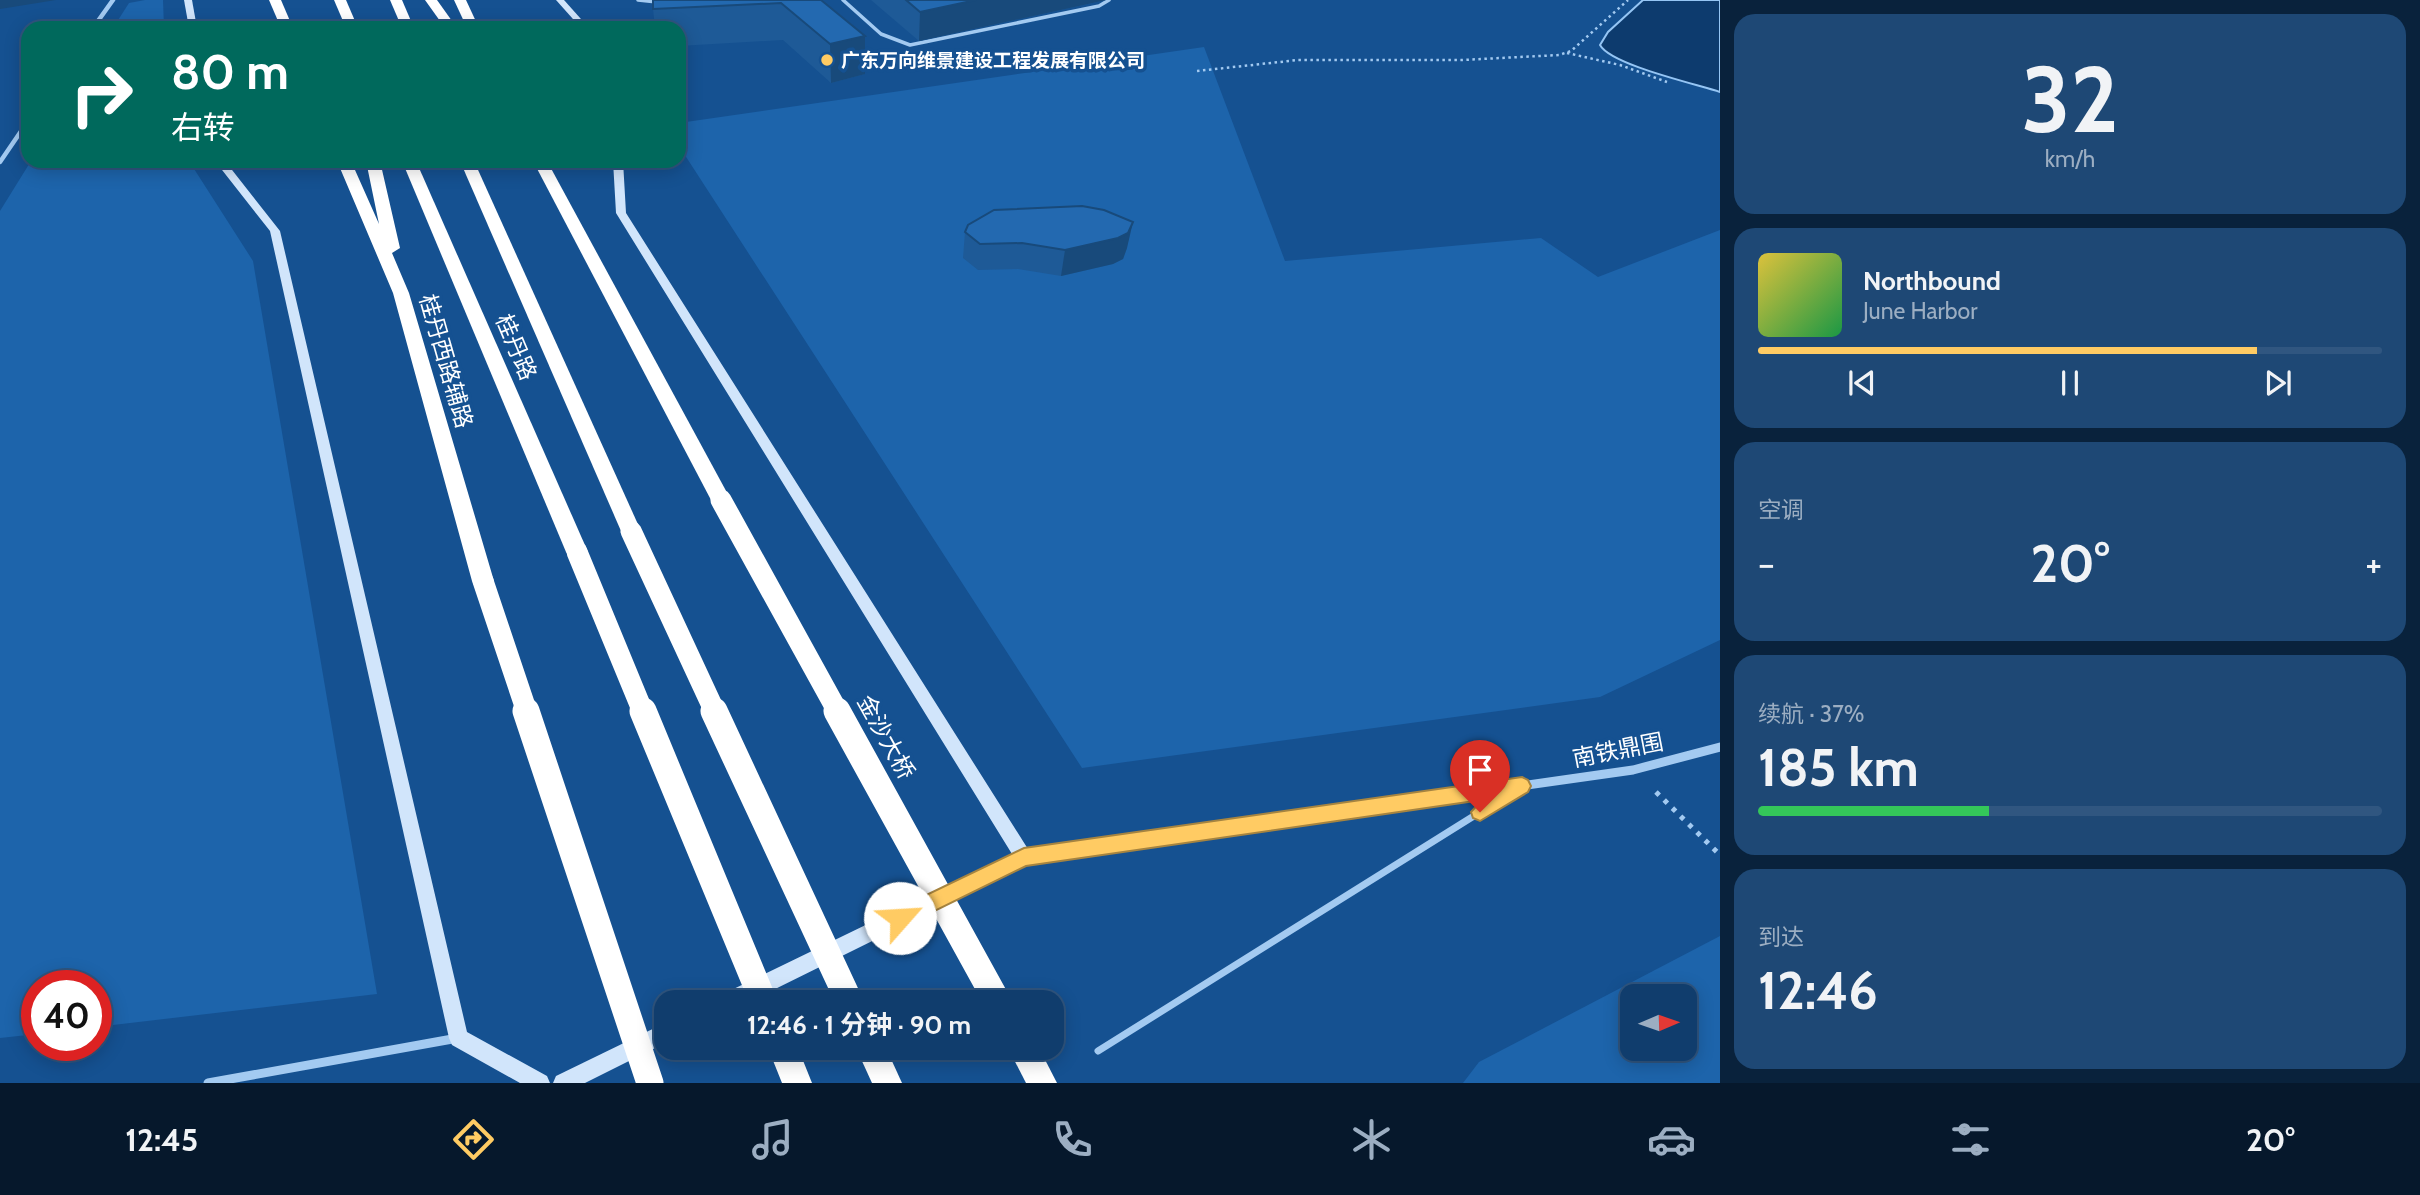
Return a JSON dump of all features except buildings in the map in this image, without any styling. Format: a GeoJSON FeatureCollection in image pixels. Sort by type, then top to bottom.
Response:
{"type":"FeatureCollection","features":[{"type":"Feature","properties":{"kind":"highway"},"geometry":{"type":"LineString","coordinates":[[275,0],[284,21]]}},
{"type":"Feature","properties":{"kind":"highway"},"geometry":{"type":"LineString","coordinates":[[340,0],[344,21]]}},
{"type":"Feature","properties":{"kind":"highway"},"geometry":{"type":"LineString","coordinates":[[340,0],[349,21]]}},
{"type":"Feature","properties":{"kind":"highway"},"geometry":{"type":"LineString","coordinates":[[396,0],[405,21]]}},
{"type":"Feature","properties":{"kind":"highway"},"geometry":{"type":"LineString","coordinates":[[431,0],[446,21]]}},
{"type":"Feature","properties":{"kind":"highway"},"geometry":{"type":"LineString","coordinates":[[460,0],[470,21]]}},
{"type":"Feature","properties":{"kind":"highway","name":"桂丹西路辅路"},"geometry":{"type":"LineString","coordinates":[[347,168],[401,293],[483,581],[650,1083]]}},
{"type":"Feature","properties":{"kind":"highway"},"geometry":{"type":"LineString","coordinates":[[374,168],[401,293]]}},
{"type":"Feature","properties":{"kind":"highway","name":"桂丹路"},"geometry":{"type":"LineString","coordinates":[[412,168],[577,552],[759,990]]}},
{"type":"Feature","properties":{"kind":"highway","name":"桂丹路"},"geometry":{"type":"LineString","coordinates":[[470,168],[631,531],[844,990]]}},
{"type":"Feature","properties":{"kind":"highway","name":"金沙大桥"},"geometry":{"type":"LineString","coordinates":[[544,168],[721,500],[991,990]]}},
{"type":"Feature","properties":{"kind":"highway"},"geometry":{"type":"LineString","coordinates":[[788,1060],[797,1083]]}},
{"type":"Feature","properties":{"kind":"highway"},"geometry":{"type":"LineString","coordinates":[[876,1060],[887,1083]]}},
{"type":"Feature","properties":{"kind":"highway"},"geometry":{"type":"LineString","coordinates":[[1030,1060],[1042,1083]]}},
{"type":"Feature","properties":{"kind":"street"},"geometry":{"type":"LineString","coordinates":[[98,21],[113,0]]}},
{"type":"Feature","properties":{"kind":"street"},"geometry":{"type":"LineString","coordinates":[[188,0],[192,21]]}},
{"type":"Feature","properties":{"kind":"street"},"geometry":{"type":"LineString","coordinates":[[561,0],[579,21]]}},
{"type":"Feature","properties":{"kind":"street"},"geometry":{"type":"LineString","coordinates":[[0,162],[21,131]]}},
{"type":"Feature","properties":{"kind":"street"},"geometry":{"type":"LineString","coordinates":[[226,168],[275,231],[459,1038]]}},
{"type":"Feature","properties":{"kind":"street"},"geometry":{"type":"LineString","coordinates":[[618,168],[621,213],[1024,857],[753,990]]}},
{"type":"Feature","properties":{"kind":"street","name":"南铁鼎围"},"geometry":{"type":"LineString","coordinates":[[1024,857],[1633,770],[1720,747]]}},
{"type":"Feature","properties":{"kind":"street"},"geometry":{"type":"LineString","coordinates":[[208,1083],[459,1038],[540,1083]]}},
{"type":"Feature","properties":{"kind":"street"},"geometry":{"type":"LineString","coordinates":[[563,1083],[654,1038]]}},
{"type":"Feature","properties":{"kind":"lane"},"geometry":{"type":"LineString","coordinates":[[638,0],[661,2]]}},
{"type":"Feature","properties":{"kind":"lane"},"geometry":{"type":"LineString","coordinates":[[843,0],[879,35],[893,42],[910,45],[1099,6],[1109,0]]}},
{"type":"Feature","properties":{"kind":"lane"},"geometry":{"type":"LineString","coordinates":[[1098,1051],[1522,786]]}},
{"type":"Feature","properties":{"kind":"path"},"geometry":{"type":"LineString","coordinates":[[1565,53],[1580,44],[1628,0]]}},
{"type":"Feature","properties":{"kind":"path"},"geometry":{"type":"LineString","coordinates":[[1197,71],[1298,60],[1462,60],[1565,53],[1620,65],[1667,82]]}},
{"type":"Feature","properties":{"kind":"path"},"geometry":{"type":"LineString","coordinates":[[1633,770],[1720,855]]}},
{"type":"Feature","properties":{"kind":"shaded area"},"geometry":{"type":"Polygon","coordinates":[[[163,0],[164,21],[117,21],[129,3],[163,0]]]}},
{"type":"Feature","properties":{"kind":"shaded area"},"geometry":{"type":"Polygon","coordinates":[[[1643,0],[1720,0],[1720,92],[1636,67],[1620,60],[1600,45],[1608,32],[1643,0]]]}},
{"type":"Feature","properties":{"kind":"shaded area"},"geometry":{"type":"Polygon","coordinates":[[[1204,47],[1285,261],[1541,238],[1598,277],[1720,230],[1720,640],[1600,697],[1082,768],[686,157],[686,122],[1204,47]]]}},
{"type":"Feature","properties":{"kind":"shaded area"},"geometry":{"type":"Polygon","coordinates":[[[27,168],[193,168],[253,261],[377,994],[112,1025],[112,970],[21,970],[21,1036],[0,1038],[0,211],[27,168]]]}},
{"type":"Feature","properties":{"kind":"shaded area"},"geometry":{"type":"Polygon","coordinates":[[[1720,936],[1720,1083],[1463,1083],[1479,1062],[1620,988],[1620,1061],[1697,1061],[1698,984],[1628,984],[1720,936]]]}},
{"type":"Feature","properties":{"kind":"place","name":"广东万向维景建设工程发展有限公司"},"geometry":{"type":"Point","coordinates":[827,60]}},
{"type":"Feature","properties":{"kind":"route"},"geometry":{"type":"LineString","coordinates":[[900,918],[1024,857],[1522,786],[1480,812]]}}]}
